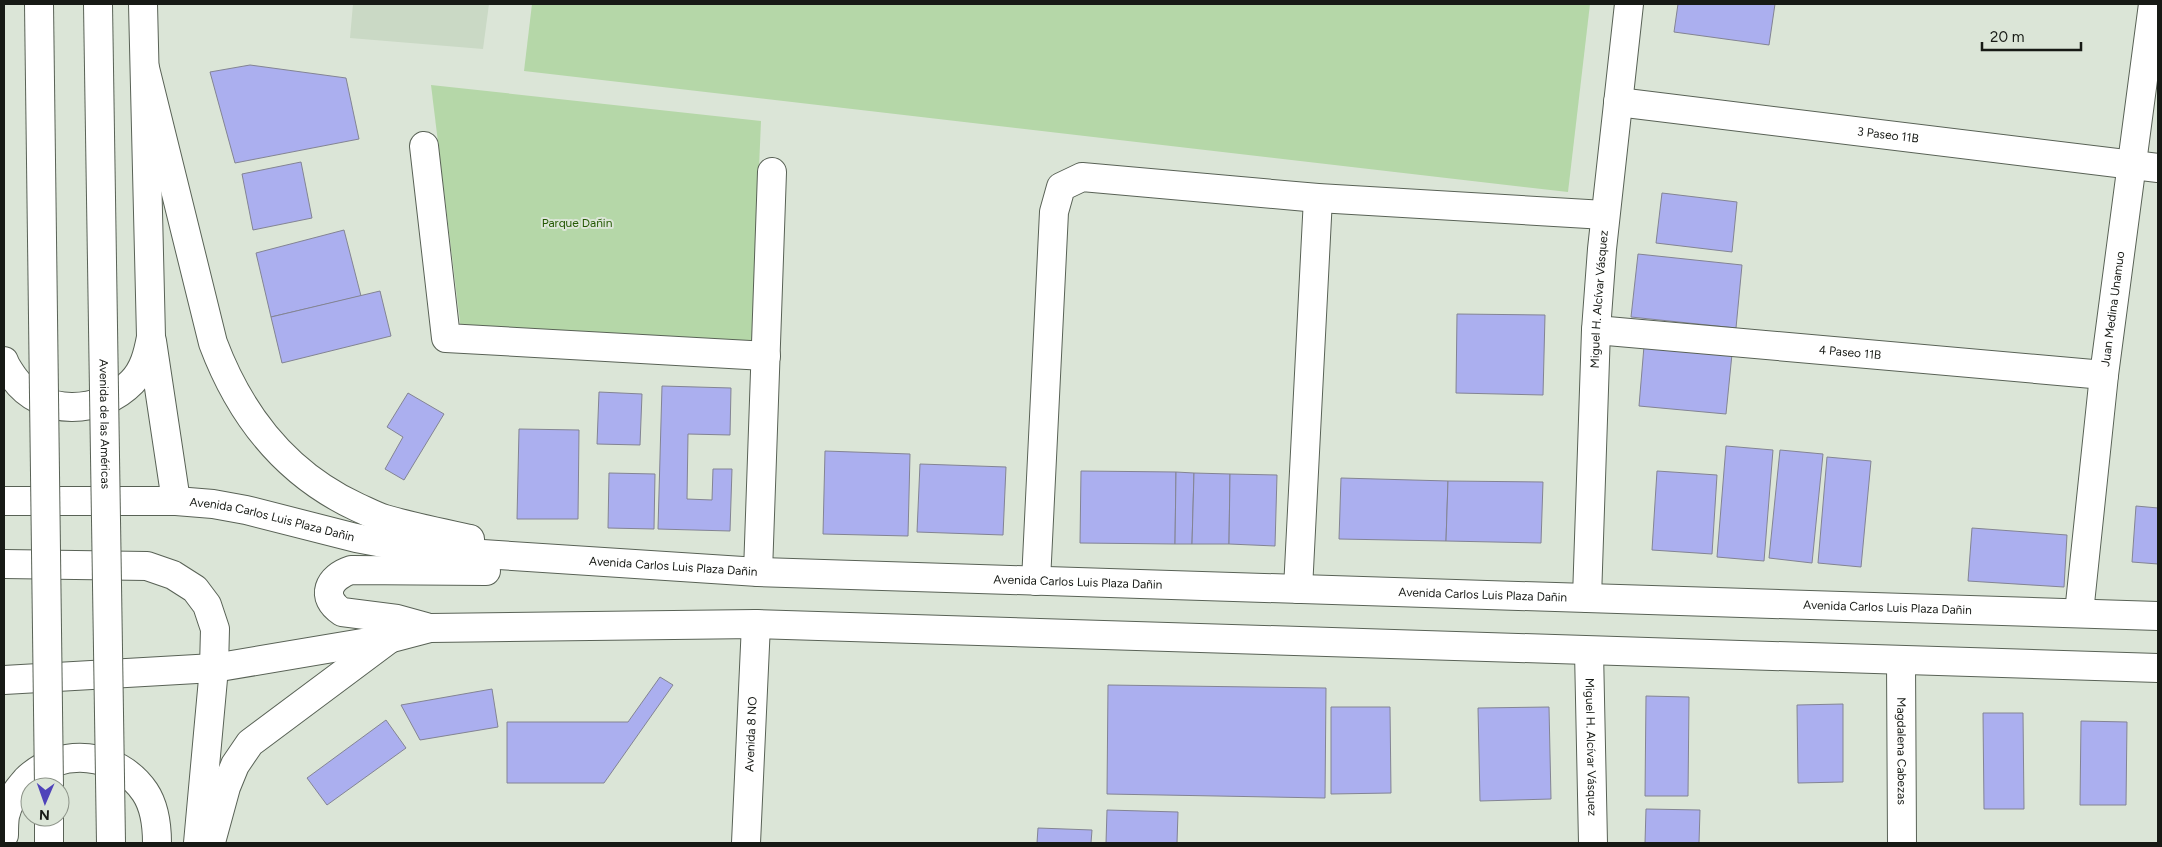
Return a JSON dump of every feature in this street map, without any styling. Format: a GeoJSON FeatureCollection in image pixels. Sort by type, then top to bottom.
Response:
{"type":"FeatureCollection","features":[{"type":"Feature","properties":{"kind":"main road"},"geometry":{"type":"LineString","coordinates":[[39,4],[49,777]]}},
{"type":"Feature","properties":{"kind":"main road","name":"Avenida de las Américas"},"geometry":{"type":"LineString","coordinates":[[98,4],[111,843]]}},
{"type":"Feature","properties":{"kind":"main road"},"geometry":{"type":"LineString","coordinates":[[143,4],[151,337],[176,501]]}},
{"type":"Feature","properties":{"kind":"main road","name":"Miguel H. Alcívar Vásquez"},"geometry":{"type":"LineString","coordinates":[[1587,598],[1596,330],[1606,215],[1629,4]]}},
{"type":"Feature","properties":{"kind":"main road","name":"Juan Medina Unamuo"},"geometry":{"type":"LineString","coordinates":[[2079,613],[2104,375],[2146,167],[2153,4]]}},
{"type":"Feature","properties":{"kind":"main road"},"geometry":{"type":"LineString","coordinates":[[145,68],[213,343],[226,376],[257,427],[280,454],[305,476],[342,500],[383,519],[546,558]]}},
{"type":"Feature","properties":{"kind":"main road","name":"3 Paseo 11B"},"geometry":{"type":"LineString","coordinates":[[1618,102],[2146,167]]}},
{"type":"Feature","properties":{"kind":"main road"},"geometry":{"type":"LineString","coordinates":[[424,146],[446,338],[766,356]]}},
{"type":"Feature","properties":{"kind":"main road"},"geometry":{"type":"LineString","coordinates":[[758,572],[772,172]]}},
{"type":"Feature","properties":{"kind":"main road"},"geometry":{"type":"LineString","coordinates":[[1036,581],[1054,212],[1061,187],[1082,177],[1318,198],[1606,215]]}},
{"type":"Feature","properties":{"kind":"main road"},"geometry":{"type":"LineString","coordinates":[[1298,589],[1318,198]]}},
{"type":"Feature","properties":{"kind":"main road","name":"4 Paseo 11B"},"geometry":{"type":"LineString","coordinates":[[1596,330],[2104,375]]}},
{"type":"Feature","properties":{"kind":"main road"},"geometry":{"type":"LineString","coordinates":[[4,361],[20,386],[42,401],[68,408],[92,406],[115,397],[133,381],[146,360],[151,337]]}},
{"type":"Feature","properties":{"kind":"main road","name":"Avenida Carlos Luis Plaza Dañin"},"geometry":{"type":"LineString","coordinates":[[4,501],[176,501],[246,510],[356,538],[404,547],[452,552],[758,572],[2158,616]]}},
{"type":"Feature","properties":{"kind":"main road"},"geometry":{"type":"LineString","coordinates":[[430,628],[398,620],[342,612],[334,607],[329,599],[330,589],[334,580],[342,573],[352,570],[510,572],[607,562]]}},
{"type":"Feature","properties":{"kind":"main road"},"geometry":{"type":"LineString","coordinates":[[4,564],[147,566],[173,575],[195,589],[207,605],[215,629],[214,668],[198,843]]}},
{"type":"Feature","properties":{"kind":"main road"},"geometry":{"type":"LineString","coordinates":[[4,680],[214,668],[392,638],[430,628],[756,624],[2158,668]]}},
{"type":"Feature","properties":{"kind":"main road","name":"Avenida 8 NO"},"geometry":{"type":"LineString","coordinates":[[746,843],[756,624]]}},
{"type":"Feature","properties":{"kind":"main road"},"geometry":{"type":"LineString","coordinates":[[211,843],[226,787],[235,765],[250,743],[392,638]]}},
{"type":"Feature","properties":{"kind":"main road","name":"Miguel H. Alcívar Vásquez"},"geometry":{"type":"LineString","coordinates":[[1589,651],[1593,843]]}},
{"type":"Feature","properties":{"kind":"main road","name":"Magdalena Cabezas"},"geometry":{"type":"LineString","coordinates":[[1901,660],[1902,843]]}},
{"type":"Feature","properties":{"kind":"main road"},"geometry":{"type":"LineString","coordinates":[[4,834],[5,814],[16,790],[35,771],[59,760],[85,757],[109,762],[130,775],[146,793],[156,815],[157,843]]}},
{"type":"Feature","properties":{"kind":"main road"},"geometry":{"type":"LineString","coordinates":[[49,827],[50,843]]}},
{"type":"Feature","properties":{"kind":"shaded area"},"geometry":{"type":"Polygon","coordinates":[[[353,4],[489,4],[483,49],[350,38],[353,4]]]}},
{"type":"Feature","properties":{"kind":"green space"},"geometry":{"type":"Polygon","coordinates":[[[532,4],[1590,4],[1568,192],[524,71],[532,4]]]}},
{"type":"Feature","properties":{"kind":"green space","name":"Parque Dañin"},"geometry":{"type":"Polygon","coordinates":[[[431,85],[761,121],[751,355],[462,338],[431,85]]]}},
{"type":"Feature","properties":{"kind":"building"},"geometry":{"type":"Polygon","coordinates":[[[1678,4],[1775,4],[1769,45],[1674,32],[1678,4]]]}},
{"type":"Feature","properties":{"kind":"building"},"geometry":{"type":"Polygon","coordinates":[[[250,65],[346,78],[359,139],[235,163],[210,72],[250,65]]]}},
{"type":"Feature","properties":{"kind":"building"},"geometry":{"type":"Polygon","coordinates":[[[301,162],[312,218],[253,230],[242,174],[301,162]]]}},
{"type":"Feature","properties":{"kind":"building"},"geometry":{"type":"Polygon","coordinates":[[[1662,193],[1737,202],[1732,252],[1656,243],[1662,193]]]}},
{"type":"Feature","properties":{"kind":"building"},"geometry":{"type":"Polygon","coordinates":[[[344,230],[361,296],[271,317],[256,253],[344,230]]]}},
{"type":"Feature","properties":{"kind":"building"},"geometry":{"type":"Polygon","coordinates":[[[1638,254],[1742,265],[1736,328],[1631,317],[1638,254]]]}},
{"type":"Feature","properties":{"kind":"building"},"geometry":{"type":"Polygon","coordinates":[[[380,291],[391,336],[282,363],[271,317],[380,291]]]}},
{"type":"Feature","properties":{"kind":"building"},"geometry":{"type":"Polygon","coordinates":[[[1457,314],[1545,315],[1543,395],[1456,393],[1457,314]]]}},
{"type":"Feature","properties":{"kind":"building"},"geometry":{"type":"Polygon","coordinates":[[[1644,346],[1732,354],[1726,414],[1639,406],[1644,346]]]}},
{"type":"Feature","properties":{"kind":"building"},"geometry":{"type":"Polygon","coordinates":[[[662,386],[731,388],[730,435],[688,434],[687,499],[712,500],[713,469],[732,469],[730,531],[658,529],[662,386]]]}},
{"type":"Feature","properties":{"kind":"building"},"geometry":{"type":"Polygon","coordinates":[[[599,392],[642,394],[640,445],[597,444],[599,392]]]}},
{"type":"Feature","properties":{"kind":"building"},"geometry":{"type":"Polygon","coordinates":[[[408,393],[444,414],[404,480],[385,469],[403,437],[387,427],[408,393]]]}},
{"type":"Feature","properties":{"kind":"building"},"geometry":{"type":"Polygon","coordinates":[[[519,429],[579,430],[578,519],[517,519],[519,429]]]}},
{"type":"Feature","properties":{"kind":"building"},"geometry":{"type":"Polygon","coordinates":[[[1726,446],[1773,450],[1764,561],[1717,557],[1726,446]]]}},
{"type":"Feature","properties":{"kind":"building"},"geometry":{"type":"Polygon","coordinates":[[[1780,450],[1823,454],[1812,563],[1769,558],[1780,450]]]}},
{"type":"Feature","properties":{"kind":"building"},"geometry":{"type":"Polygon","coordinates":[[[825,451],[910,454],[908,536],[823,534],[825,451]]]}},
{"type":"Feature","properties":{"kind":"building"},"geometry":{"type":"Polygon","coordinates":[[[1827,457],[1871,461],[1861,567],[1818,563],[1827,457]]]}},
{"type":"Feature","properties":{"kind":"building"},"geometry":{"type":"Polygon","coordinates":[[[920,464],[1006,467],[1003,535],[917,532],[920,464]]]}},
{"type":"Feature","properties":{"kind":"building"},"geometry":{"type":"Polygon","coordinates":[[[1081,471],[1176,472],[1175,544],[1080,543],[1081,471]]]}},
{"type":"Feature","properties":{"kind":"building"},"geometry":{"type":"Polygon","coordinates":[[[1657,471],[1717,475],[1712,554],[1652,550],[1657,471]]]}},
{"type":"Feature","properties":{"kind":"building"},"geometry":{"type":"Polygon","coordinates":[[[1176,472],[1194,473],[1192,544],[1175,544],[1176,472]]]}},
{"type":"Feature","properties":{"kind":"building"},"geometry":{"type":"Polygon","coordinates":[[[609,473],[655,474],[654,529],[608,528],[609,473]]]}},
{"type":"Feature","properties":{"kind":"building"},"geometry":{"type":"Polygon","coordinates":[[[1194,473],[1230,474],[1229,544],[1192,544],[1194,473]]]}},
{"type":"Feature","properties":{"kind":"building"},"geometry":{"type":"Polygon","coordinates":[[[1230,474],[1277,475],[1275,546],[1229,544],[1230,474]]]}},
{"type":"Feature","properties":{"kind":"building"},"geometry":{"type":"Polygon","coordinates":[[[1341,478],[1448,481],[1446,541],[1339,539],[1341,478]]]}},
{"type":"Feature","properties":{"kind":"building"},"geometry":{"type":"Polygon","coordinates":[[[1448,481],[1543,482],[1541,543],[1446,541],[1448,481]]]}},
{"type":"Feature","properties":{"kind":"building"},"geometry":{"type":"Polygon","coordinates":[[[2136,506],[2158,508],[2158,564],[2132,562],[2136,506]]]}},
{"type":"Feature","properties":{"kind":"building"},"geometry":{"type":"Polygon","coordinates":[[[1972,528],[2067,535],[2064,587],[1968,581],[1972,528]]]}},
{"type":"Feature","properties":{"kind":"building"},"geometry":{"type":"Polygon","coordinates":[[[660,677],[673,685],[604,783],[507,783],[507,722],[628,722],[660,677]]]}},
{"type":"Feature","properties":{"kind":"building"},"geometry":{"type":"Polygon","coordinates":[[[1108,685],[1326,688],[1325,798],[1107,794],[1108,685]]]}},
{"type":"Feature","properties":{"kind":"building"},"geometry":{"type":"Polygon","coordinates":[[[492,689],[498,727],[420,740],[401,705],[492,689]]]}},
{"type":"Feature","properties":{"kind":"building"},"geometry":{"type":"Polygon","coordinates":[[[1646,696],[1689,697],[1688,796],[1645,796],[1646,696]]]}},
{"type":"Feature","properties":{"kind":"building"},"geometry":{"type":"Polygon","coordinates":[[[1843,704],[1843,782],[1798,783],[1797,705],[1843,704]]]}},
{"type":"Feature","properties":{"kind":"building"},"geometry":{"type":"Polygon","coordinates":[[[1331,707],[1390,707],[1391,793],[1331,794],[1331,707]]]}},
{"type":"Feature","properties":{"kind":"building"},"geometry":{"type":"Polygon","coordinates":[[[1549,707],[1551,799],[1480,801],[1478,708],[1549,707]]]}},
{"type":"Feature","properties":{"kind":"building"},"geometry":{"type":"Polygon","coordinates":[[[1983,713],[2023,713],[2024,809],[1984,809],[1983,713]]]}},
{"type":"Feature","properties":{"kind":"building"},"geometry":{"type":"Polygon","coordinates":[[[386,720],[406,748],[327,805],[307,778],[386,720]]]}},
{"type":"Feature","properties":{"kind":"building"},"geometry":{"type":"Polygon","coordinates":[[[2081,721],[2127,722],[2126,805],[2080,805],[2081,721]]]}},
{"type":"Feature","properties":{"kind":"building"},"geometry":{"type":"Polygon","coordinates":[[[1646,809],[1700,810],[1699,843],[1645,843],[1646,809]]]}},
{"type":"Feature","properties":{"kind":"building"},"geometry":{"type":"Polygon","coordinates":[[[1107,810],[1178,812],[1177,843],[1106,843],[1107,810]]]}},
{"type":"Feature","properties":{"kind":"building"},"geometry":{"type":"Polygon","coordinates":[[[1038,828],[1092,830],[1091,843],[1037,843],[1038,828]]]}}]}
